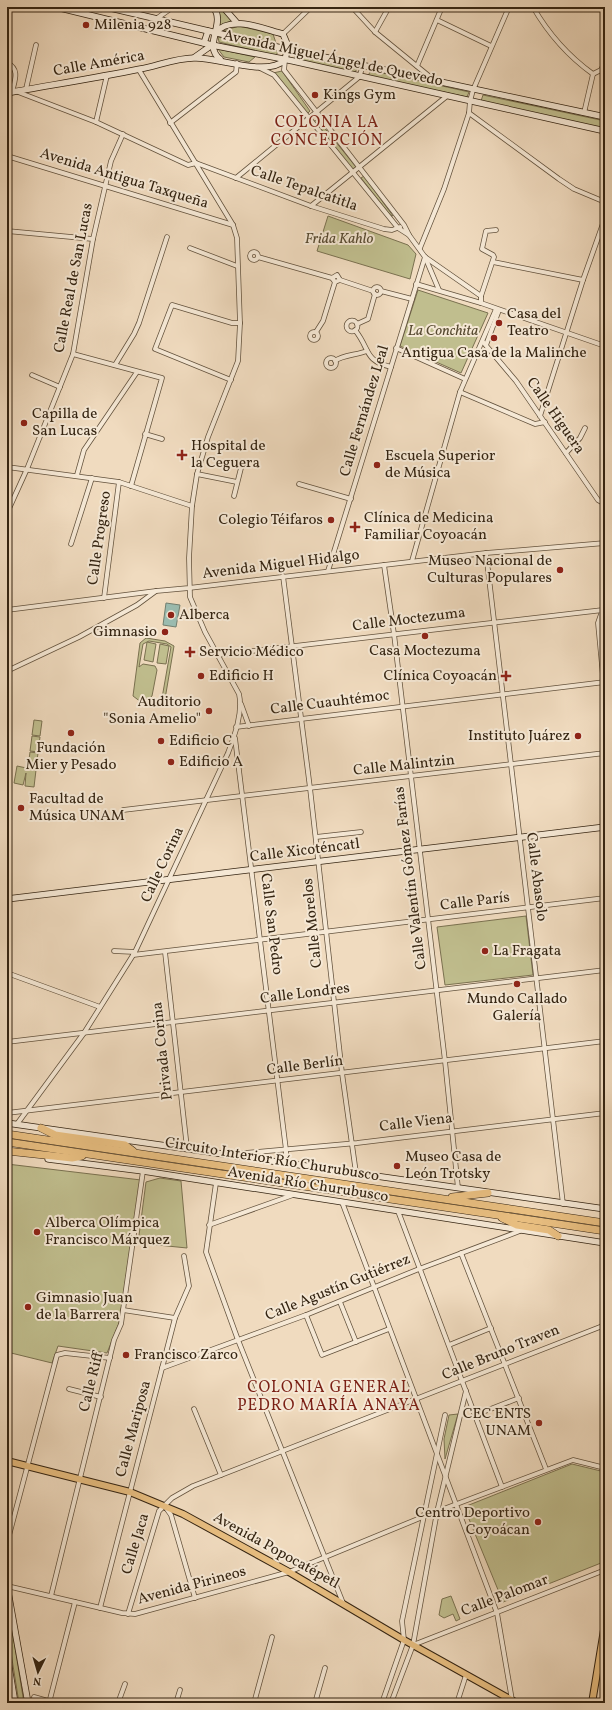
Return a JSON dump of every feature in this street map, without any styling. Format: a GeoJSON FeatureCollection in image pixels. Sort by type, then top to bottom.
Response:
{"type":"FeatureCollection","features":[{"type":"Feature","properties":{"kind":"highway"},"geometry":{"type":"LineString","coordinates":[[42,1128],[55,1135],[125,1145],[137,1153]]}},
{"type":"Feature","properties":{"kind":"highway","name":"Circuito Interior Río Churubusco"},"geometry":{"type":"LineString","coordinates":[[7,1134],[603,1223]]}},
{"type":"Feature","properties":{"kind":"highway","name":"Circuito Interior Río Churubusco"},"geometry":{"type":"LineString","coordinates":[[7,1142],[603,1231]]}},
{"type":"Feature","properties":{"kind":"highway"},"geometry":{"type":"LineString","coordinates":[[7,1152],[72,1158],[87,1154]]}},
{"type":"Feature","properties":{"kind":"highway"},"geometry":{"type":"LineString","coordinates":[[442,1199],[488,1193]]}},
{"type":"Feature","properties":{"kind":"highway"},"geometry":{"type":"LineString","coordinates":[[495,1215],[517,1225],[549,1230],[558,1236]]}},
{"type":"Feature","properties":{"kind":"main road","name":"Avenida Miguel Ángel de Quevedo"},"geometry":{"type":"LineString","coordinates":[[56,7],[212,45],[605,132]]}},
{"type":"Feature","properties":{"kind":"main road","name":"Avenida Miguel Ángel de Quevedo"},"geometry":{"type":"LineString","coordinates":[[106,7],[288,50],[605,117]]}},
{"type":"Feature","properties":{"kind":"main road"},"geometry":{"type":"LineString","coordinates":[[213,7],[217,16],[216,32],[212,45],[215,54],[222,60]]}},
{"type":"Feature","properties":{"kind":"main road"},"geometry":{"type":"LineString","coordinates":[[223,7],[237,23]]}},
{"type":"Feature","properties":{"kind":"main road","name":"Avenida Miguel Ángel de Quevedo"},"geometry":{"type":"LineString","coordinates":[[216,32],[226,25],[237,23],[283,34],[288,50]]}},
{"type":"Feature","properties":{"kind":"main road"},"geometry":{"type":"LineString","coordinates":[[204,43],[208,31]]}},
{"type":"Feature","properties":{"kind":"main road","name":"Calle América"},"geometry":{"type":"LineString","coordinates":[[195,58],[212,45]]}},
{"type":"Feature","properties":{"kind":"main road"},"geometry":{"type":"LineString","coordinates":[[285,60],[288,50]]}},
{"type":"Feature","properties":{"kind":"main road","name":"Calle América"},"geometry":{"type":"LineString","coordinates":[[12,92],[139,70],[195,58],[222,60],[258,67],[276,66],[285,60]]}},
{"type":"Feature","properties":{"kind":"main road","name":"Calle Xicoténcatl"},"geometry":{"type":"LineString","coordinates":[[7,900],[605,827]]}},
{"type":"Feature","properties":{"kind":"main road","name":"Avenida Río Churubusco"},"geometry":{"type":"LineString","coordinates":[[7,1123],[605,1209]]}},
{"type":"Feature","properties":{"kind":"main road","name":"Avenida Río Churubusco"},"geometry":{"type":"LineString","coordinates":[[7,1152],[143,1171],[605,1243]]}},
{"type":"Feature","properties":{"kind":"main road","name":"Avenida Popocatépetl"},"geometry":{"type":"LineString","coordinates":[[7,1461],[130,1492],[163,1505],[289,1572],[404,1640],[514,1701]]}},
{"type":"Feature","properties":{"kind":"main road"},"geometry":{"type":"LineString","coordinates":[[7,1586],[28,1703]]}},
{"type":"Feature","properties":{"kind":"main road"},"geometry":{"type":"LineString","coordinates":[[592,1703],[603,1654],[605,1628]]}},
{"type":"Feature","properties":{"kind":"main road"},"geometry":{"type":"LineString","coordinates":[[7,1655],[10,1692],[15,1703]]}},
{"type":"Feature","properties":{"kind":"street"},"geometry":{"type":"LineString","coordinates":[[7,19],[10,7]]}},
{"type":"Feature","properties":{"kind":"street"},"geometry":{"type":"LineString","coordinates":[[156,19],[173,7]]}},
{"type":"Feature","properties":{"kind":"street"},"geometry":{"type":"LineString","coordinates":[[283,34],[311,7]]}},
{"type":"Feature","properties":{"kind":"street"},"geometry":{"type":"LineString","coordinates":[[352,7],[375,32],[437,82]]}},
{"type":"Feature","properties":{"kind":"street"},"geometry":{"type":"LineString","coordinates":[[375,32],[389,7]]}},
{"type":"Feature","properties":{"kind":"street"},"geometry":{"type":"LineString","coordinates":[[417,66],[442,7]]}},
{"type":"Feature","properties":{"kind":"street"},"geometry":{"type":"LineString","coordinates":[[420,248],[444,189],[469,113],[473,90],[509,7]]}},
{"type":"Feature","properties":{"kind":"street"},"geometry":{"type":"LineString","coordinates":[[533,7],[544,25],[568,54],[593,74]]}},
{"type":"Feature","properties":{"kind":"street"},"geometry":{"type":"LineString","coordinates":[[437,20],[491,46]]}},
{"type":"Feature","properties":{"kind":"street"},"geometry":{"type":"LineString","coordinates":[[26,89],[36,45]]}},
{"type":"Feature","properties":{"kind":"street"},"geometry":{"type":"LineString","coordinates":[[285,60],[284,70],[316,113],[360,167],[420,248],[425,256],[439,290]]}},
{"type":"Feature","properties":{"kind":"street"},"geometry":{"type":"LineString","coordinates":[[593,74],[601,70],[605,62]]}},
{"type":"Feature","properties":{"kind":"street"},"geometry":{"type":"LineString","coordinates":[[7,63],[14,67],[16,71],[12,92]]}},
{"type":"Feature","properties":{"kind":"street"},"geometry":{"type":"LineString","coordinates":[[170,123],[236,72],[237,63]]}},
{"type":"Feature","properties":{"kind":"street"},"geometry":{"type":"LineString","coordinates":[[236,178],[359,77],[363,66]]}},
{"type":"Feature","properties":{"kind":"street"},"geometry":{"type":"LineString","coordinates":[[258,67],[274,75],[308,119],[398,228],[409,235]]}},
{"type":"Feature","properties":{"kind":"street"},"geometry":{"type":"LineString","coordinates":[[139,70],[233,225],[237,238],[240,323],[238,361],[208,437],[197,474],[192,506],[189,588],[190,597],[196,615],[238,694],[249,726]]}},
{"type":"Feature","properties":{"kind":"street"},"geometry":{"type":"LineString","coordinates":[[584,113],[593,74]]}},
{"type":"Feature","properties":{"kind":"street"},"geometry":{"type":"LineString","coordinates":[[96,122],[107,75]]}},
{"type":"Feature","properties":{"kind":"street","name":"Calle Tepalcatitla"},"geometry":{"type":"LineString","coordinates":[[12,92],[96,122],[188,165],[196,163],[311,206],[384,229],[398,228],[404,225]]}},
{"type":"Feature","properties":{"kind":"street"},"geometry":{"type":"LineString","coordinates":[[311,206],[447,96]]}},
{"type":"Feature","properties":{"kind":"street"},"geometry":{"type":"LineString","coordinates":[[469,113],[574,189],[605,202]]}},
{"type":"Feature","properties":{"kind":"street","name":"Calle Real de San Lucas"},"geometry":{"type":"LineString","coordinates":[[7,513],[27,469],[73,354],[92,240],[111,161],[123,134]]}},
{"type":"Feature","properties":{"kind":"street","name":"Avenida Antigua Taxqueña"},"geometry":{"type":"LineString","coordinates":[[7,156],[106,184],[233,225]]}},
{"type":"Feature","properties":{"kind":"street"},"geometry":{"type":"LineString","coordinates":[[540,416],[583,280],[605,218]]}},
{"type":"Feature","properties":{"kind":"street"},"geometry":{"type":"LineString","coordinates":[[480,303],[493,262],[493,255],[482,249],[481,246],[486,231],[496,230]]}},
{"type":"Feature","properties":{"kind":"street"},"geometry":{"type":"LineString","coordinates":[[7,231],[92,240]]}},
{"type":"Feature","properties":{"kind":"street"},"geometry":{"type":"LineString","coordinates":[[115,365],[139,323],[167,237]]}},
{"type":"Feature","properties":{"kind":"street"},"geometry":{"type":"LineString","coordinates":[[190,248],[237,266]]}},
{"type":"Feature","properties":{"kind":"street"},"geometry":{"type":"LineString","coordinates":[[425,256],[481,296]]}},
{"type":"Feature","properties":{"kind":"street","name":"Calle Fernández Leal"},"geometry":{"type":"LineString","coordinates":[[328,571],[425,256]]}},
{"type":"Feature","properties":{"kind":"street"},"geometry":{"type":"LineString","coordinates":[[258,257],[334,280],[340,280],[374,293],[379,294],[381,291]]}},
{"type":"Feature","properties":{"kind":"street"},"geometry":{"type":"LineString","coordinates":[[493,262],[583,280]]}},
{"type":"Feature","properties":{"kind":"street"},"geometry":{"type":"LineString","coordinates":[[316,332],[323,321],[334,280],[337,275],[340,280]]}},
{"type":"Feature","properties":{"kind":"street"},"geometry":{"type":"LineString","coordinates":[[416,284],[480,303],[566,334],[605,346]]}},
{"type":"Feature","properties":{"kind":"street"},"geometry":{"type":"LineString","coordinates":[[355,330],[357,324],[368,319],[374,293],[373,288],[377,286],[381,291],[412,299]]}},
{"type":"Feature","properties":{"kind":"street"},"geometry":{"type":"LineString","coordinates":[[230,380],[155,349],[172,305],[232,323],[240,323]]}},
{"type":"Feature","properties":{"kind":"street"},"geometry":{"type":"LineString","coordinates":[[412,561],[460,392],[465,379],[485,343],[498,310]]}},
{"type":"Feature","properties":{"kind":"street"},"geometry":{"type":"LineString","coordinates":[[355,330],[348,330],[347,323],[351,320],[357,324]]}},
{"type":"Feature","properties":{"kind":"street"},"geometry":{"type":"LineString","coordinates":[[355,330],[364,341],[367,351],[374,362],[391,367]]}},
{"type":"Feature","properties":{"kind":"street","name":"Calle Higuera"},"geometry":{"type":"LineString","coordinates":[[485,343],[516,381],[598,500],[605,504]]}},
{"type":"Feature","properties":{"kind":"street"},"geometry":{"type":"LineString","coordinates":[[396,348],[465,379]]}},
{"type":"Feature","properties":{"kind":"street"},"geometry":{"type":"LineString","coordinates":[[335,361],[340,357],[355,356],[367,351]]}},
{"type":"Feature","properties":{"kind":"street"},"geometry":{"type":"LineString","coordinates":[[73,354],[162,378],[131,486]]}},
{"type":"Feature","properties":{"kind":"street"},"geometry":{"type":"LineString","coordinates":[[77,475],[84,450],[137,372]]}},
{"type":"Feature","properties":{"kind":"street"},"geometry":{"type":"LineString","coordinates":[[32,375],[60,387]]}},
{"type":"Feature","properties":{"kind":"street"},"geometry":{"type":"LineString","coordinates":[[460,392],[535,424],[545,422]]}},
{"type":"Feature","properties":{"kind":"street"},"geometry":{"type":"LineString","coordinates":[[566,453],[580,438],[585,428]]}},
{"type":"Feature","properties":{"kind":"street"},"geometry":{"type":"LineString","coordinates":[[145,434],[162,439]]}},
{"type":"Feature","properties":{"kind":"street"},"geometry":{"type":"LineString","coordinates":[[234,496],[242,464]]}},
{"type":"Feature","properties":{"kind":"street"},"geometry":{"type":"LineString","coordinates":[[7,467],[77,475],[120,482],[192,506]]}},
{"type":"Feature","properties":{"kind":"street"},"geometry":{"type":"LineString","coordinates":[[197,474],[237,482]]}},
{"type":"Feature","properties":{"kind":"street"},"geometry":{"type":"LineString","coordinates":[[70,544],[92,478]]}},
{"type":"Feature","properties":{"kind":"street","name":"Calle Progreso"},"geometry":{"type":"LineString","coordinates":[[104,598],[120,482]]}},
{"type":"Feature","properties":{"kind":"street"},"geometry":{"type":"LineString","coordinates":[[299,484],[351,499]]}},
{"type":"Feature","properties":{"kind":"street","name":"Avenida Miguel Hidalgo"},"geometry":{"type":"LineString","coordinates":[[7,610],[412,561],[605,543]]}},
{"type":"Feature","properties":{"kind":"street","name":"Calle Abasolo"},"geometry":{"type":"LineString","coordinates":[[486,553],[501,694],[537,978],[563,1204]]}},
{"type":"Feature","properties":{"kind":"street","name":"Calle Valentín Gómez Farías"},"geometry":{"type":"LineString","coordinates":[[384,565],[394,634],[445,1061],[458,1188]]}},
{"type":"Feature","properties":{"kind":"street","name":"Calle Morelos"},"geometry":{"type":"LineString","coordinates":[[283,576],[316,837],[342,1073],[356,1173]]}},
{"type":"Feature","properties":{"kind":"street"},"geometry":{"type":"LineString","coordinates":[[7,671],[79,638],[137,605],[156,591]]}},
{"type":"Feature","properties":{"kind":"street"},"geometry":{"type":"LineString","coordinates":[[605,603],[598,623],[605,697]]}},
{"type":"Feature","properties":{"kind":"street","name":"Calle Moctezuma"},"geometry":{"type":"LineString","coordinates":[[218,655],[602,610]]}},
{"type":"Feature","properties":{"kind":"street","name":"Calle Cuauhtémoc"},"geometry":{"type":"LineString","coordinates":[[236,727],[604,682]]}},
{"type":"Feature","properties":{"kind":"street"},"geometry":{"type":"LineString","coordinates":[[236,727],[241,703]]}},
{"type":"Feature","properties":{"kind":"street","name":"Calle Corina"},"geometry":{"type":"LineString","coordinates":[[18,1124],[84,1033],[134,954],[234,738],[236,727]]}},
{"type":"Feature","properties":{"kind":"street","name":"Calle San Pedro"},"geometry":{"type":"LineString","coordinates":[[234,738],[270,1011],[286,1150],[286,1162]]}},
{"type":"Feature","properties":{"kind":"street","name":"Calle Malintzin"},"geometry":{"type":"LineString","coordinates":[[122,810],[411,778],[605,753]]}},
{"type":"Feature","properties":{"kind":"street"},"geometry":{"type":"LineString","coordinates":[[316,837],[361,832]]}},
{"type":"Feature","properties":{"kind":"street","name":"Calle París"},"geometry":{"type":"LineString","coordinates":[[114,951],[134,954],[164,952],[605,898]]}},
{"type":"Feature","properties":{"kind":"street","name":"Privada Corina"},"geometry":{"type":"LineString","coordinates":[[164,952],[187,1148]]}},
{"type":"Feature","properties":{"kind":"street","name":"Calle Londres"},"geometry":{"type":"LineString","coordinates":[[7,1042],[605,970]]}},
{"type":"Feature","properties":{"kind":"street"},"geometry":{"type":"LineString","coordinates":[[7,972],[100,1007]]}},
{"type":"Feature","properties":{"kind":"street","name":"Calle Berlín"},"geometry":{"type":"LineString","coordinates":[[7,1114],[605,1042]]}},
{"type":"Feature","properties":{"kind":"street","name":"Calle Viena"},"geometry":{"type":"LineString","coordinates":[[229,1154],[352,1143],[451,1130],[605,1113]]}},
{"type":"Feature","properties":{"kind":"street","name":"Calle Riff"},"geometry":{"type":"LineString","coordinates":[[51,1596],[114,1340],[121,1324],[143,1171]]}},
{"type":"Feature","properties":{"kind":"street"},"geometry":{"type":"LineString","coordinates":[[216,1183],[206,1252],[238,1340],[343,1603]]}},
{"type":"Feature","properties":{"kind":"street"},"geometry":{"type":"LineString","coordinates":[[209,1225],[293,1195]]}},
{"type":"Feature","properties":{"kind":"street"},"geometry":{"type":"LineString","coordinates":[[342,1202],[389,1329],[438,1453],[497,1613],[514,1701]]}},
{"type":"Feature","properties":{"kind":"street"},"geometry":{"type":"LineString","coordinates":[[398,1211],[502,1487]]}},
{"type":"Feature","properties":{"kind":"street","name":"Calle Agustín Gutiérrez"},"geometry":{"type":"LineString","coordinates":[[162,1368],[374,1289],[419,1269],[521,1230]]}},
{"type":"Feature","properties":{"kind":"street"},"geometry":{"type":"LineString","coordinates":[[461,1253],[546,1469]]}},
{"type":"Feature","properties":{"kind":"street","name":"Calle Mariposa"},"geometry":{"type":"LineString","coordinates":[[100,1608],[175,1318],[189,1286],[184,1256]]}},
{"type":"Feature","properties":{"kind":"street"},"geometry":{"type":"LineString","coordinates":[[340,1302],[356,1342]]}},
{"type":"Feature","properties":{"kind":"street"},"geometry":{"type":"LineString","coordinates":[[123,1310],[175,1318]]}},
{"type":"Feature","properties":{"kind":"street"},"geometry":{"type":"LineString","coordinates":[[306,1315],[322,1355],[389,1329]]}},
{"type":"Feature","properties":{"kind":"street","name":"Calle Bruno Traven"},"geometry":{"type":"LineString","coordinates":[[163,1505],[187,1489],[283,1450],[605,1325]]}},
{"type":"Feature","properties":{"kind":"street"},"geometry":{"type":"LineString","coordinates":[[449,1345],[491,1328]]}},
{"type":"Feature","properties":{"kind":"street"},"geometry":{"type":"LineString","coordinates":[[7,1543],[26,1466],[57,1355],[65,1353],[110,1358]]}},
{"type":"Feature","properties":{"kind":"street"},"geometry":{"type":"LineString","coordinates":[[69,1389],[101,1397]]}},
{"type":"Feature","properties":{"kind":"street"},"geometry":{"type":"LineString","coordinates":[[391,1703],[413,1644],[437,1512],[466,1391]]}},
{"type":"Feature","properties":{"kind":"street"},"geometry":{"type":"LineString","coordinates":[[475,1415],[519,1398]]}},
{"type":"Feature","properties":{"kind":"street"},"geometry":{"type":"LineString","coordinates":[[194,1409],[221,1476]]}},
{"type":"Feature","properties":{"kind":"street"},"geometry":{"type":"LineString","coordinates":[[382,1703],[404,1640],[402,1621],[445,1415]]}},
{"type":"Feature","properties":{"kind":"street","name":"Avenida Pirineos"},"geometry":{"type":"LineString","coordinates":[[7,1586],[100,1608],[134,1614],[289,1572],[425,1516],[573,1460],[605,1468]]}},
{"type":"Feature","properties":{"kind":"street"},"geometry":{"type":"LineString","coordinates":[[163,1505],[171,1516],[195,1598]]}},
{"type":"Feature","properties":{"kind":"street","name":"Calle Jaca"},"geometry":{"type":"LineString","coordinates":[[128,1614],[159,1511],[163,1505]]}},
{"type":"Feature","properties":{"kind":"street","name":"Calle Palomar"},"geometry":{"type":"LineString","coordinates":[[413,1644],[497,1613],[605,1570]]}},
{"type":"Feature","properties":{"kind":"street"},"geometry":{"type":"LineString","coordinates":[[49,1702],[75,1602]]}},
{"type":"Feature","properties":{"kind":"street"},"geometry":{"type":"LineString","coordinates":[[254,1703],[272,1637]]}},
{"type":"Feature","properties":{"kind":"street"},"geometry":{"type":"LineString","coordinates":[[316,1703],[325,1668]]}},
{"type":"Feature","properties":{"kind":"street"},"geometry":{"type":"LineString","coordinates":[[457,1703],[466,1675]]}},
{"type":"Feature","properties":{"kind":"street"},"geometry":{"type":"LineString","coordinates":[[390,1679],[398,1682]]}},
{"type":"Feature","properties":{"kind":"street"},"geometry":{"type":"LineString","coordinates":[[118,1703],[125,1684]]}},
{"type":"Feature","properties":{"kind":"street"},"geometry":{"type":"LineString","coordinates":[[176,1703],[180,1690]]}},
{"type":"Feature","properties":{"kind":"street"},"geometry":{"type":"LineString","coordinates":[[34,1697],[55,1703]]}},
{"type":"Feature","properties":{"kind":"green space"},"geometry":{"type":"Polygon","coordinates":[[[215,7],[220,7],[232,21],[219,26],[219,13],[215,7]]]}},
{"type":"Feature","properties":{"kind":"green space"},"geometry":{"type":"Polygon","coordinates":[[[239,26],[273,34],[276,43],[223,31],[239,26]]]}},
{"type":"Feature","properties":{"kind":"green space"},"geometry":{"type":"Polygon","coordinates":[[[218,37],[278,51],[276,56],[219,42],[218,37]]]}},
{"type":"Feature","properties":{"kind":"green space"},"geometry":{"type":"Polygon","coordinates":[[[218,49],[255,57],[249,62],[224,57],[218,49]]]}},
{"type":"Feature","properties":{"kind":"green space"},"geometry":{"type":"Polygon","coordinates":[[[295,55],[357,69],[355,72],[295,60],[295,55]]]}},
{"type":"Feature","properties":{"kind":"green space"},"geometry":{"type":"Polygon","coordinates":[[[371,70],[469,92],[467,97],[368,76],[371,70]]]}},
{"type":"Feature","properties":{"kind":"green space"},"geometry":{"type":"Polygon","coordinates":[[[282,71],[310,111],[307,114],[276,74],[273,73],[282,71]]]}},
{"type":"Feature","properties":{"kind":"green space"},"geometry":{"type":"Polygon","coordinates":[[[483,95],[605,121],[605,129],[481,101],[483,95]]]}},
{"type":"Feature","properties":{"kind":"green space"},"geometry":{"type":"Polygon","coordinates":[[[318,120],[356,167],[353,170],[314,121],[318,120]]]}},
{"type":"Feature","properties":{"kind":"green space"},"geometry":{"type":"Polygon","coordinates":[[[364,176],[393,216],[390,215],[361,178],[364,176]]]}},
{"type":"Feature","properties":{"kind":"green space","name":"Frida Kahlo"},"geometry":{"type":"Polygon","coordinates":[[[328,216],[408,245],[416,254],[410,279],[317,251],[328,216]]]}},
{"type":"Feature","properties":{"kind":"green space","name":"La Conchita"},"geometry":{"type":"Polygon","coordinates":[[[418,290],[488,313],[461,373],[400,346],[418,290]]]}},
{"type":"Feature","properties":{"kind":"green space"},"geometry":{"type":"Polygon","coordinates":[[[146,638],[165,641],[174,646],[165,699],[159,704],[141,702],[133,696],[140,643],[146,638]],[[149,641],[143,644],[139,667],[143,664],[155,666],[157,670],[152,696],[148,699],[141,699],[158,701],[162,698],[171,647],[167,644],[149,641]]]}},
{"type":"Feature","properties":{"kind":"green space"},"geometry":{"type":"Polygon","coordinates":[[[147,642],[156,644],[153,662],[144,660],[147,642]]]}},
{"type":"Feature","properties":{"kind":"green space"},"geometry":{"type":"Polygon","coordinates":[[[160,644],[169,646],[166,664],[157,663],[160,644]]]}},
{"type":"Feature","properties":{"kind":"green space"},"geometry":{"type":"Polygon","coordinates":[[[34,720],[42,721],[40,736],[32,735],[34,720]]]}},
{"type":"Feature","properties":{"kind":"green space"},"geometry":{"type":"Polygon","coordinates":[[[32,736],[40,737],[38,752],[30,751],[32,736]]]}},
{"type":"Feature","properties":{"kind":"green space"},"geometry":{"type":"Polygon","coordinates":[[[30,752],[38,753],[36,768],[28,767],[30,752]]]}},
{"type":"Feature","properties":{"kind":"green space"},"geometry":{"type":"Polygon","coordinates":[[[17,766],[36,770],[34,787],[25,786],[26,773],[23,785],[14,783],[17,766]]]}},
{"type":"Feature","properties":{"kind":"green space","name":"La Fragata"},"geometry":{"type":"Polygon","coordinates":[[[526,916],[533,975],[445,985],[437,927],[526,916]]]}},
{"type":"Feature","properties":{"kind":"green space"},"geometry":{"type":"Polygon","coordinates":[[[7,1164],[141,1180],[119,1323],[107,1353],[58,1346],[52,1363],[7,1352],[7,1164]]]}},
{"type":"Feature","properties":{"kind":"green space"},"geometry":{"type":"Polygon","coordinates":[[[160,1178],[181,1181],[187,1248],[138,1243],[146,1182],[160,1178]]]}},
{"type":"Feature","properties":{"kind":"green space"},"geometry":{"type":"Polygon","coordinates":[[[458,1414],[445,1459],[444,1439],[449,1415],[458,1414]]]}},
{"type":"Feature","properties":{"kind":"green space","name":"Centro Deportivo Coyoácan"},"geometry":{"type":"Polygon","coordinates":[[[572,1464],[605,1472],[605,1537],[601,1563],[503,1602],[464,1507],[572,1464]]]}},
{"type":"Feature","properties":{"kind":"green space"},"geometry":{"type":"Polygon","coordinates":[[[451,1596],[460,1619],[456,1621],[453,1614],[444,1618],[439,1615],[442,1599],[451,1596]]]}},
{"type":"Feature","properties":{"kind":"green space"},"geometry":{"type":"Polygon","coordinates":[[[7,1599],[24,1703],[19,1703],[7,1628],[7,1599]]]}},
{"type":"Feature","properties":{"kind":"water","name":"Alberca"},"geometry":{"type":"Polygon","coordinates":[[[166,603],[180,605],[176,627],[163,625],[166,603]]]}},
{"type":"Feature","properties":{"kind":"place","name":"Milenia 928"},"geometry":{"type":"Point","coordinates":[86,25]}},
{"type":"Feature","properties":{"kind":"place","name":"Kings Gym"},"geometry":{"type":"Point","coordinates":[315,95]}},
{"type":"Feature","properties":{"kind":"place","name":"Casa del Teatro"},"geometry":{"type":"Point","coordinates":[499,323]}},
{"type":"Feature","properties":{"kind":"place","name":"Antigua Casa de la Malinche"},"geometry":{"type":"Point","coordinates":[494,338]}},
{"type":"Feature","properties":{"kind":"place","name":"Capilla de San Lucas"},"geometry":{"type":"Point","coordinates":[24,423]}},
{"type":"Feature","properties":{"kind":"place","name":"Hospital de la Ceguera"},"geometry":{"type":"Point","coordinates":[182,455]}},
{"type":"Feature","properties":{"kind":"place","name":"Escuela Superior de Música"},"geometry":{"type":"Point","coordinates":[377,465]}},
{"type":"Feature","properties":{"kind":"place","name":"Colegio Téifaros"},"geometry":{"type":"Point","coordinates":[331,520]}},
{"type":"Feature","properties":{"kind":"place","name":"Clínica de Medicina Familiar Coyoacán"},"geometry":{"type":"Point","coordinates":[355,527]}},
{"type":"Feature","properties":{"kind":"place","name":"Museo Nacional de Culturas Populares"},"geometry":{"type":"Point","coordinates":[560,570]}},
{"type":"Feature","properties":{"kind":"place","name":"Alberca"},"geometry":{"type":"Point","coordinates":[171,615]}},
{"type":"Feature","properties":{"kind":"place","name":"Gimnasio"},"geometry":{"type":"Point","coordinates":[165,632]}},
{"type":"Feature","properties":{"kind":"place","name":"Casa Moctezuma"},"geometry":{"type":"Point","coordinates":[425,636]}},
{"type":"Feature","properties":{"kind":"place","name":"Servicio Médico"},"geometry":{"type":"Point","coordinates":[190,652]}},
{"type":"Feature","properties":{"kind":"place","name":"Edificio H"},"geometry":{"type":"Point","coordinates":[201,676]}},
{"type":"Feature","properties":{"kind":"place","name":"Clínica Coyoacán"},"geometry":{"type":"Point","coordinates":[506,676]}},
{"type":"Feature","properties":{"kind":"place","name":"Auditorio \"Sonia Amelio\""},"geometry":{"type":"Point","coordinates":[209,711]}},
{"type":"Feature","properties":{"kind":"place","name":"Fundación Mier y Pesado"},"geometry":{"type":"Point","coordinates":[71,733]}},
{"type":"Feature","properties":{"kind":"place","name":"Instituto Juárez"},"geometry":{"type":"Point","coordinates":[578,736]}},
{"type":"Feature","properties":{"kind":"place","name":"Edificio C"},"geometry":{"type":"Point","coordinates":[161,741]}},
{"type":"Feature","properties":{"kind":"place","name":"Edificio A"},"geometry":{"type":"Point","coordinates":[171,762]}},
{"type":"Feature","properties":{"kind":"place","name":"Facultad de Música UNAM"},"geometry":{"type":"Point","coordinates":[21,808]}},
{"type":"Feature","properties":{"kind":"place","name":"La Fragata"},"geometry":{"type":"Point","coordinates":[485,951]}},
{"type":"Feature","properties":{"kind":"place","name":"Mundo Callado Galería"},"geometry":{"type":"Point","coordinates":[517,984]}},
{"type":"Feature","properties":{"kind":"place","name":"Museo Casa de León Trotsky"},"geometry":{"type":"Point","coordinates":[397,1166]}},
{"type":"Feature","properties":{"kind":"place","name":"Alberca Olímpica Francisco Márquez"},"geometry":{"type":"Point","coordinates":[37,1232]}},
{"type":"Feature","properties":{"kind":"place","name":"Gimnasio Juan de la Barrera"},"geometry":{"type":"Point","coordinates":[28,1307]}},
{"type":"Feature","properties":{"kind":"place","name":"Francisco Zarco"},"geometry":{"type":"Point","coordinates":[126,1355]}},
{"type":"Feature","properties":{"kind":"place","name":"CEC ENTS UNAM"},"geometry":{"type":"Point","coordinates":[539,1423]}},
{"type":"Feature","properties":{"kind":"place","name":"Centro Deportivo Coyoácan"},"geometry":{"type":"Point","coordinates":[538,1522]}},
{"type":"Feature","properties":{"kind":"district","name":"COLONIA LA CONCEPCIÓN"},"geometry":{"type":"Point","coordinates":[327,132]}},
{"type":"Feature","properties":{"kind":"district","name":"COLONIA GENERAL PEDRO MARÍA ANAYA"},"geometry":{"type":"Point","coordinates":[329,1397]}}]}
